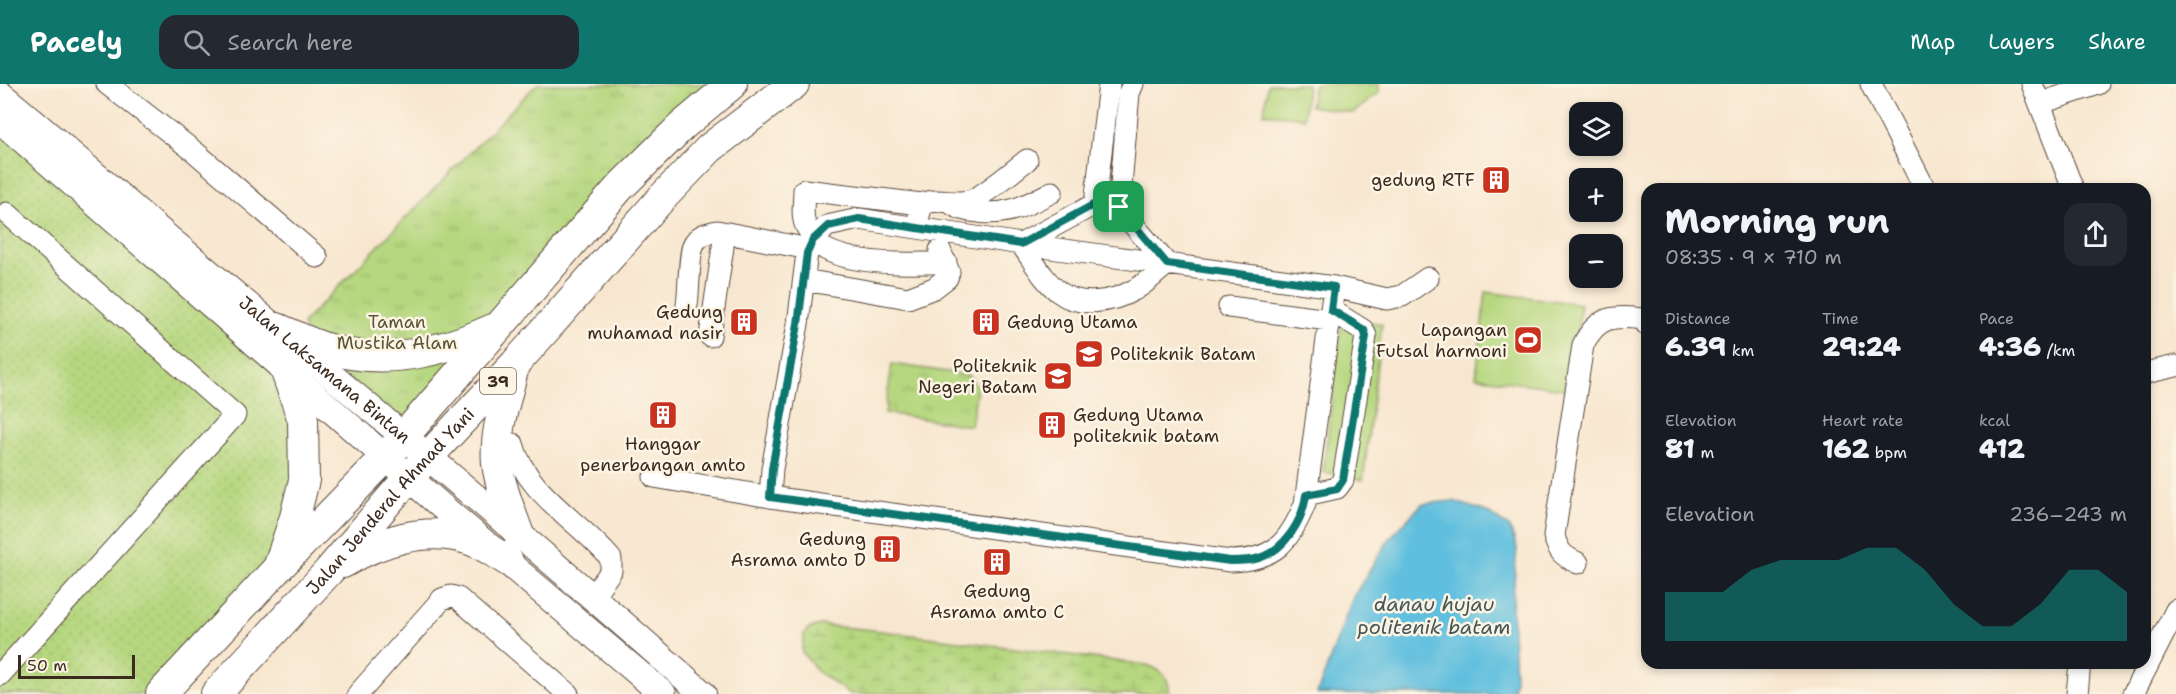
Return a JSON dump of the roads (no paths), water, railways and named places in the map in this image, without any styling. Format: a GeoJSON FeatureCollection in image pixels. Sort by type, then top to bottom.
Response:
{"type":"FeatureCollection","features":[{"type":"Feature","properties":{"kind":"highway","name":"Jalan Jenderal Ahmad Yani"},"geometry":{"type":"LineString","coordinates":[[160,694],[396,447],[620,187],[682,126],[732,84]]}},
{"type":"Feature","properties":{"kind":"highway","name":"Jalan Jenderal Ahmad Yani"},"geometry":{"type":"LineString","coordinates":[[216,694],[328,573],[418,467],[660,200],[710,148],[794,84]]}},
{"type":"Feature","properties":{"kind":"highway"},"geometry":{"type":"LineString","coordinates":[[278,328],[331,350],[380,356],[424,353],[498,327]]}},
{"type":"Feature","properties":{"kind":"highway"},"geometry":{"type":"LineString","coordinates":[[328,573],[364,550],[382,543],[423,535],[443,534],[514,548],[497,464],[497,447],[514,363]]}},
{"type":"Feature","properties":{"kind":"highway"},"geometry":{"type":"LineString","coordinates":[[276,570],[295,517],[304,480],[303,420],[285,369]]}},
{"type":"Feature","properties":{"kind":"main road","name":"Jalan Laksamana Bintan"},"geometry":{"type":"LineString","coordinates":[[0,94],[74,171],[285,369],[396,447]]}},
{"type":"Feature","properties":{"kind":"main road","name":"Jalan Laksamana Bintan"},"geometry":{"type":"LineString","coordinates":[[0,120],[74,171],[278,328],[396,447],[514,548],[663,694]]}},
{"type":"Feature","properties":{"kind":"main road","name":"Jalan Laksamana Bintan"},"geometry":{"type":"LineString","coordinates":[[514,548],[593,596],[703,694]]}},
{"type":"Feature","properties":{"kind":"street"},"geometry":{"type":"LineString","coordinates":[[108,84],[195,152],[317,257]]}},
{"type":"Feature","properties":{"kind":"street"},"geometry":{"type":"LineString","coordinates":[[1095,204],[1109,84]]}},
{"type":"Feature","properties":{"kind":"street"},"geometry":{"type":"LineString","coordinates":[[1119,207],[1130,93],[1133,84]]}},
{"type":"Feature","properties":{"kind":"street"},"geometry":{"type":"LineString","coordinates":[[1871,84],[1922,183]]}},
{"type":"Feature","properties":{"kind":"street"},"geometry":{"type":"LineString","coordinates":[[2071,183],[2037,94],[2098,84]]}},
{"type":"Feature","properties":{"kind":"street"},"geometry":{"type":"LineString","coordinates":[[812,244],[805,225],[804,190],[922,204],[932,200],[949,202],[972,200],[1028,160]]}},
{"type":"Feature","properties":{"kind":"street"},"geometry":{"type":"LineString","coordinates":[[949,202],[958,208],[972,211],[1005,213],[1052,192]]}},
{"type":"Feature","properties":{"kind":"street"},"geometry":{"type":"LineString","coordinates":[[804,279],[908,297],[934,288],[947,278],[949,272],[946,261],[923,229],[922,204]]}},
{"type":"Feature","properties":{"kind":"street"},"geometry":{"type":"LineString","coordinates":[[1021,244],[1095,204],[1119,207],[1167,264]]}},
{"type":"Feature","properties":{"kind":"street"},"geometry":{"type":"LineString","coordinates":[[0,675],[234,415],[7,213]]}},
{"type":"Feature","properties":{"kind":"street"},"geometry":{"type":"LineString","coordinates":[[770,497],[772,469],[804,279],[812,244],[828,226],[859,219],[1258,278],[1334,287],[1387,298],[1396,298],[1407,293],[1428,278]]}},
{"type":"Feature","properties":{"kind":"street"},"geometry":{"type":"LineString","coordinates":[[687,305],[693,246],[700,236],[706,233],[725,233],[819,245],[849,257],[906,264],[946,261]]}},
{"type":"Feature","properties":{"kind":"street"},"geometry":{"type":"LineString","coordinates":[[710,336],[725,233]]}},
{"type":"Feature","properties":{"kind":"street"},"geometry":{"type":"LineString","coordinates":[[1021,244],[1051,284],[1074,300],[1100,300],[1121,296],[1137,289],[1167,264]]}},
{"type":"Feature","properties":{"kind":"street"},"geometry":{"type":"LineString","coordinates":[[1258,278],[1255,288],[1234,308],[1330,315],[1364,330],[1366,336],[1343,480],[1337,489],[1306,495]]}},
{"type":"Feature","properties":{"kind":"street"},"geometry":{"type":"LineString","coordinates":[[654,477],[770,497],[1230,561],[1261,558],[1272,552],[1293,530],[1299,520],[1306,495],[1334,287]]}},
{"type":"Feature","properties":{"kind":"street"},"geometry":{"type":"LineString","coordinates":[[1578,563],[1563,556],[1554,536],[1582,345],[1588,333],[1599,322],[1611,317],[1641,319]]}},
{"type":"Feature","properties":{"kind":"street"},"geometry":{"type":"LineString","coordinates":[[2151,372],[2176,366]]}},
{"type":"Feature","properties":{"kind":"street"},"geometry":{"type":"LineString","coordinates":[[513,444],[517,459],[533,484],[611,559],[611,571],[593,596]]}},
{"type":"Feature","properties":{"kind":"street"},"geometry":{"type":"LineString","coordinates":[[358,694],[442,599],[451,596],[458,598],[568,694]]}},
{"type":"Feature","properties":{"kind":"street"},"geometry":{"type":"LineString","coordinates":[[2151,658],[2176,609]]}},
{"type":"Feature","properties":{"kind":"street"},"geometry":{"type":"LineString","coordinates":[[2077,694],[2079,669]]}},
{"type":"Feature","properties":{"kind":"street"},"geometry":{"type":"LineString","coordinates":[[2133,694],[2146,669]]}},
{"type":"Feature","properties":{"kind":"water","name":"danau hujau politenik batam"},"geometry":{"type":"Polygon","coordinates":[[[1453,501],[1487,512],[1510,528],[1517,548],[1512,606],[1515,680],[1512,694],[1317,694],[1353,597],[1390,538],[1422,504],[1453,501]]]}},
{"type":"Feature","properties":{"kind":"place","name":"gedung RTF"},"geometry":{"type":"Point","coordinates":[1496,180]}},
{"type":"Feature","properties":{"kind":"place","name":"Gedung muhamad nasir"},"geometry":{"type":"Point","coordinates":[744,322]}},
{"type":"Feature","properties":{"kind":"place","name":"Gedung Utama"},"geometry":{"type":"Point","coordinates":[986,322]}},
{"type":"Feature","properties":{"kind":"place","name":"Lapangan Futsal harmoni"},"geometry":{"type":"Point","coordinates":[1528,340]}},
{"type":"Feature","properties":{"kind":"place","name":"Politeknik Batam"},"geometry":{"type":"Point","coordinates":[1089,354]}},
{"type":"Feature","properties":{"kind":"place","name":"Politeknik Negeri Batam"},"geometry":{"type":"Point","coordinates":[1058,376]}},
{"type":"Feature","properties":{"kind":"place","name":"Hanggar penerbangan amto"},"geometry":{"type":"Point","coordinates":[663,415]}},
{"type":"Feature","properties":{"kind":"place","name":"Gedung Utama politeknik batam"},"geometry":{"type":"Point","coordinates":[1052,425]}},
{"type":"Feature","properties":{"kind":"place","name":"Gedung Asrama amto D"},"geometry":{"type":"Point","coordinates":[887,549]}},
{"type":"Feature","properties":{"kind":"place","name":"Gedung Asrama amto C"},"geometry":{"type":"Point","coordinates":[997,562]}},
{"type":"Feature","properties":{"kind":"park label","name":"Taman Mustika Alam"},"geometry":{"type":"Point","coordinates":[397,332]}}]}
